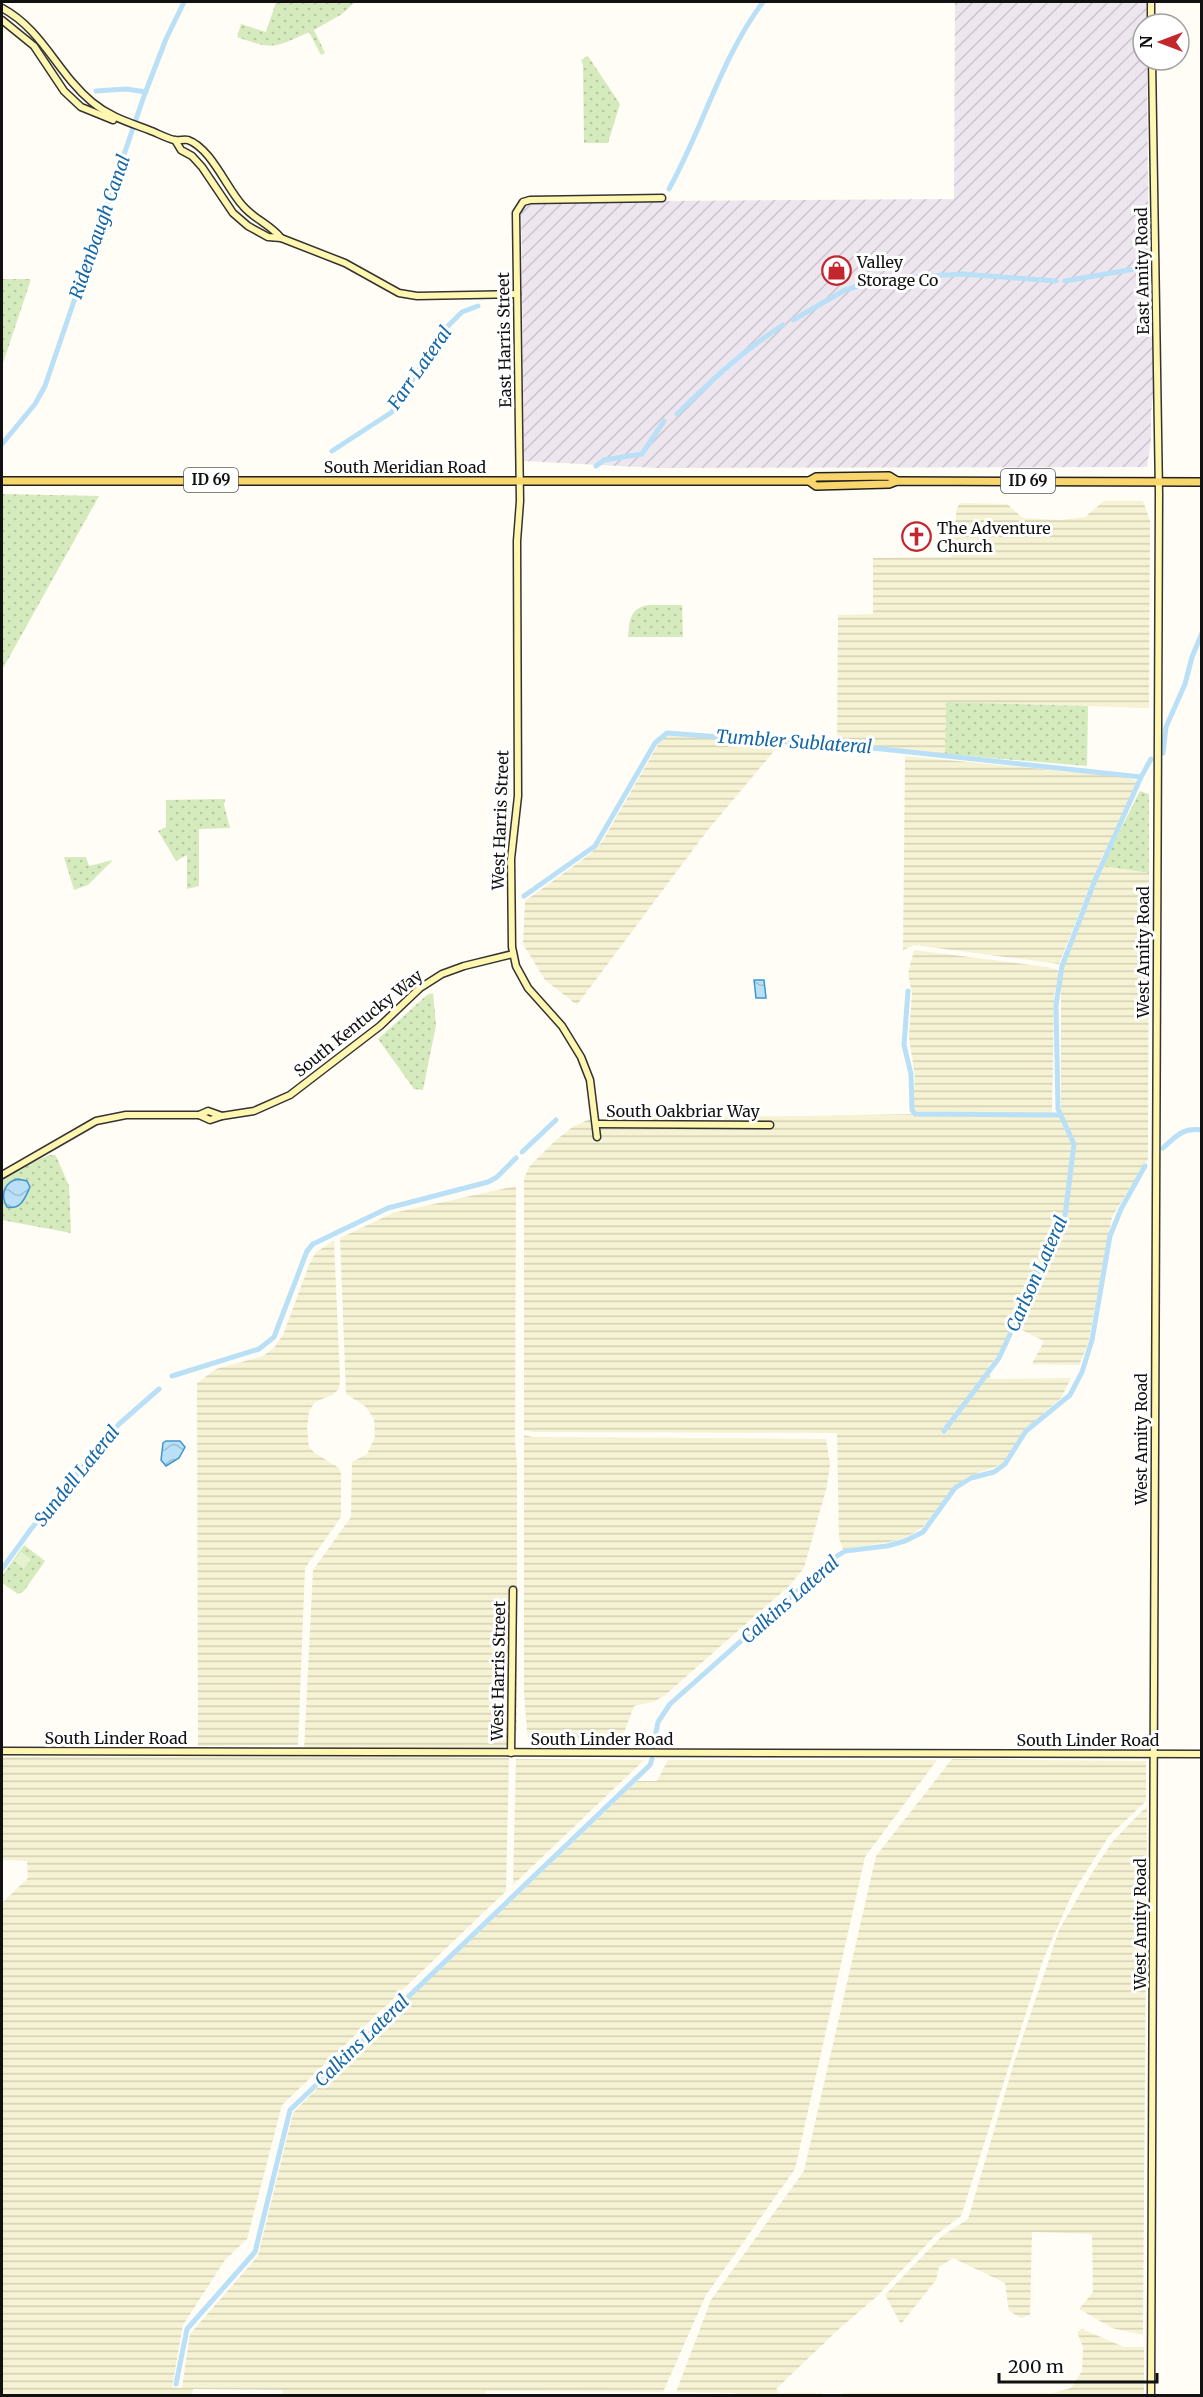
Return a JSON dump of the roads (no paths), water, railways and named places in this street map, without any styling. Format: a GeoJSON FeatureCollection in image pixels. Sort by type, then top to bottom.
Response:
{"type":"FeatureCollection","features":[{"type":"Feature","properties":{"kind":"main road","name":"South Meridian Road"},"geometry":{"type":"LineString","coordinates":[[810,482],[816,477],[889,476],[896,480],[1202,482]]}},
{"type":"Feature","properties":{"kind":"main road","name":"South Meridian Road"},"geometry":{"type":"LineString","coordinates":[[2,481],[810,482],[816,486],[889,484],[896,480]]}},
{"type":"Feature","properties":{"kind":"street"},"geometry":{"type":"LineString","coordinates":[[2,8],[22,20],[35,33],[55,63],[77,89],[112,117],[128,123]]}},
{"type":"Feature","properties":{"kind":"street"},"geometry":{"type":"LineString","coordinates":[[2,20],[34,46],[64,91],[81,107],[96,114],[142,127],[175,140],[187,140],[196,145],[206,154],[243,207],[274,229],[281,238]]}},
{"type":"Feature","properties":{"kind":"street","name":"East Amity Road"},"geometry":{"type":"LineString","coordinates":[[1152,72],[1160,482]]}},
{"type":"Feature","properties":{"kind":"street"},"geometry":{"type":"LineString","coordinates":[[175,140],[182,150],[192,156],[202,167],[233,213],[248,226],[268,237],[281,238],[345,263],[399,293],[417,296],[517,294]]}},
{"type":"Feature","properties":{"kind":"street","name":"East Harris Street"},"geometry":{"type":"LineString","coordinates":[[520,481],[516,213],[523,202],[530,200],[662,198]]}},
{"type":"Feature","properties":{"kind":"street","name":"West Harris Street"},"geometry":{"type":"LineString","coordinates":[[520,481],[517,542],[517,806],[511,860],[513,954],[516,966],[528,987],[562,1026],[580,1057],[590,1080],[597,1137]]}},
{"type":"Feature","properties":{"kind":"street","name":"West Amity Road"},"geometry":{"type":"LineString","coordinates":[[1151,2396],[1155,1152],[1160,482]]}},
{"type":"Feature","properties":{"kind":"street","name":"South Kentucky Way"},"geometry":{"type":"LineString","coordinates":[[2,1175],[9,1168],[96,1121],[126,1115],[199,1115],[208,1111],[222,1116],[254,1111],[290,1095],[381,1026],[420,988],[442,974],[513,954]]}},
{"type":"Feature","properties":{"kind":"street","name":"South Oakbriar Way"},"geometry":{"type":"LineString","coordinates":[[597,1124],[770,1125]]}},
{"type":"Feature","properties":{"kind":"street","name":"West Harris Street"},"geometry":{"type":"LineString","coordinates":[[511,1753],[513,1590]]}},
{"type":"Feature","properties":{"kind":"street","name":"South Linder Road"},"geometry":{"type":"LineString","coordinates":[[2,1752],[1202,1754]]}},
{"type":"Feature","properties":{"kind":"water"},"geometry":{"type":"Polygon","coordinates":[[[754,980],[764,980],[766,998],[756,998],[754,980]]]}},
{"type":"Feature","properties":{"kind":"water"},"geometry":{"type":"Polygon","coordinates":[[[18,1179],[27,1181],[30,1187],[19,1205],[7,1207],[4,1198],[5,1190],[9,1183],[18,1179]]]}},
{"type":"Feature","properties":{"kind":"water"},"geometry":{"type":"Polygon","coordinates":[[[180,1441],[185,1447],[179,1458],[166,1466],[161,1460],[163,1443],[180,1441]]]}},
{"type":"Feature","properties":{"kind":"waterway","name":"Ridenbaugh Canal"},"geometry":{"type":"LineString","coordinates":[[2,444],[35,404],[45,386],[144,96],[166,39],[184,2]]}},
{"type":"Feature","properties":{"kind":"waterway","name":"Farr Lateral"},"geometry":{"type":"LineString","coordinates":[[669,189],[735,46],[763,2]]}},
{"type":"Feature","properties":{"kind":"waterway"},"geometry":{"type":"LineString","coordinates":[[96,91],[126,89],[146,92]]}},
{"type":"Feature","properties":{"kind":"waterway"},"geometry":{"type":"LineString","coordinates":[[1065,281],[1146,267]]}},
{"type":"Feature","properties":{"kind":"waterway"},"geometry":{"type":"LineString","coordinates":[[793,320],[845,290],[881,279],[963,274],[1056,281]]}},
{"type":"Feature","properties":{"kind":"waterway","name":"Farr Lateral"},"geometry":{"type":"LineString","coordinates":[[332,451],[392,412],[445,329],[462,312],[478,306]]}},
{"type":"Feature","properties":{"kind":"waterway"},"geometry":{"type":"LineString","coordinates":[[677,414],[740,356],[783,325]]}},
{"type":"Feature","properties":{"kind":"waterway"},"geometry":{"type":"LineString","coordinates":[[596,466],[604,460],[642,454],[664,421]]}},
{"type":"Feature","properties":{"kind":"waterway","name":"Carlson Lateral"},"geometry":{"type":"LineString","coordinates":[[1163,753],[1166,727],[1185,684],[1192,657],[1202,633]]}},
{"type":"Feature","properties":{"kind":"waterway","name":"Tumbler Sublateral"},"geometry":{"type":"LineString","coordinates":[[524,896],[595,846],[655,743],[667,733],[882,749],[1141,777]]}},
{"type":"Feature","properties":{"kind":"waterway","name":"Carlson Lateral"},"geometry":{"type":"LineString","coordinates":[[944,1431],[999,1358],[1065,1216],[1074,1144],[1058,1109],[1056,1005],[1062,966],[1095,880],[1151,759]]}},
{"type":"Feature","properties":{"kind":"waterway","name":"Sundell Lateral"},"geometry":{"type":"LineString","coordinates":[[908,991],[904,1045],[911,1074],[912,1110],[915,1114],[1060,1115]]}},
{"type":"Feature","properties":{"kind":"waterway","name":"Sundell Lateral"},"geometry":{"type":"LineString","coordinates":[[522,1152],[556,1120]]}},
{"type":"Feature","properties":{"kind":"waterway","name":"Calkins Lateral"},"geometry":{"type":"LineString","coordinates":[[1163,1148],[1185,1131],[1202,1130]]}},
{"type":"Feature","properties":{"kind":"waterway","name":"Sundell Lateral"},"geometry":{"type":"LineString","coordinates":[[172,1376],[259,1349],[274,1337],[307,1251],[313,1244],[388,1208],[488,1182],[497,1177],[516,1158]]}},
{"type":"Feature","properties":{"kind":"waterway","name":"Calkins Lateral"},"geometry":{"type":"LineString","coordinates":[[653,1748],[658,1722],[670,1704],[837,1556],[845,1551],[887,1546],[905,1541],[923,1532],[955,1488],[971,1478],[994,1472],[1005,1464],[1026,1431],[1070,1395],[1082,1372],[1092,1340],[1110,1236],[1121,1209],[1145,1166]]}},
{"type":"Feature","properties":{"kind":"waterway","name":"Sundell Lateral"},"geometry":{"type":"LineString","coordinates":[[2,1569],[31,1529],[119,1424],[159,1389]]}},
{"type":"Feature","properties":{"kind":"waterway","name":"Calkins Lateral"},"geometry":{"type":"LineString","coordinates":[[176,2384],[187,2329],[255,2252],[290,2110],[650,1765],[652,1759]]}},
{"type":"Feature","properties":{"kind":"place","name":"Valley Storage Co"},"geometry":{"type":"Point","coordinates":[836,271]}},
{"type":"Feature","properties":{"kind":"place","name":"The Adventure Church"},"geometry":{"type":"Point","coordinates":[916,537]}}]}
